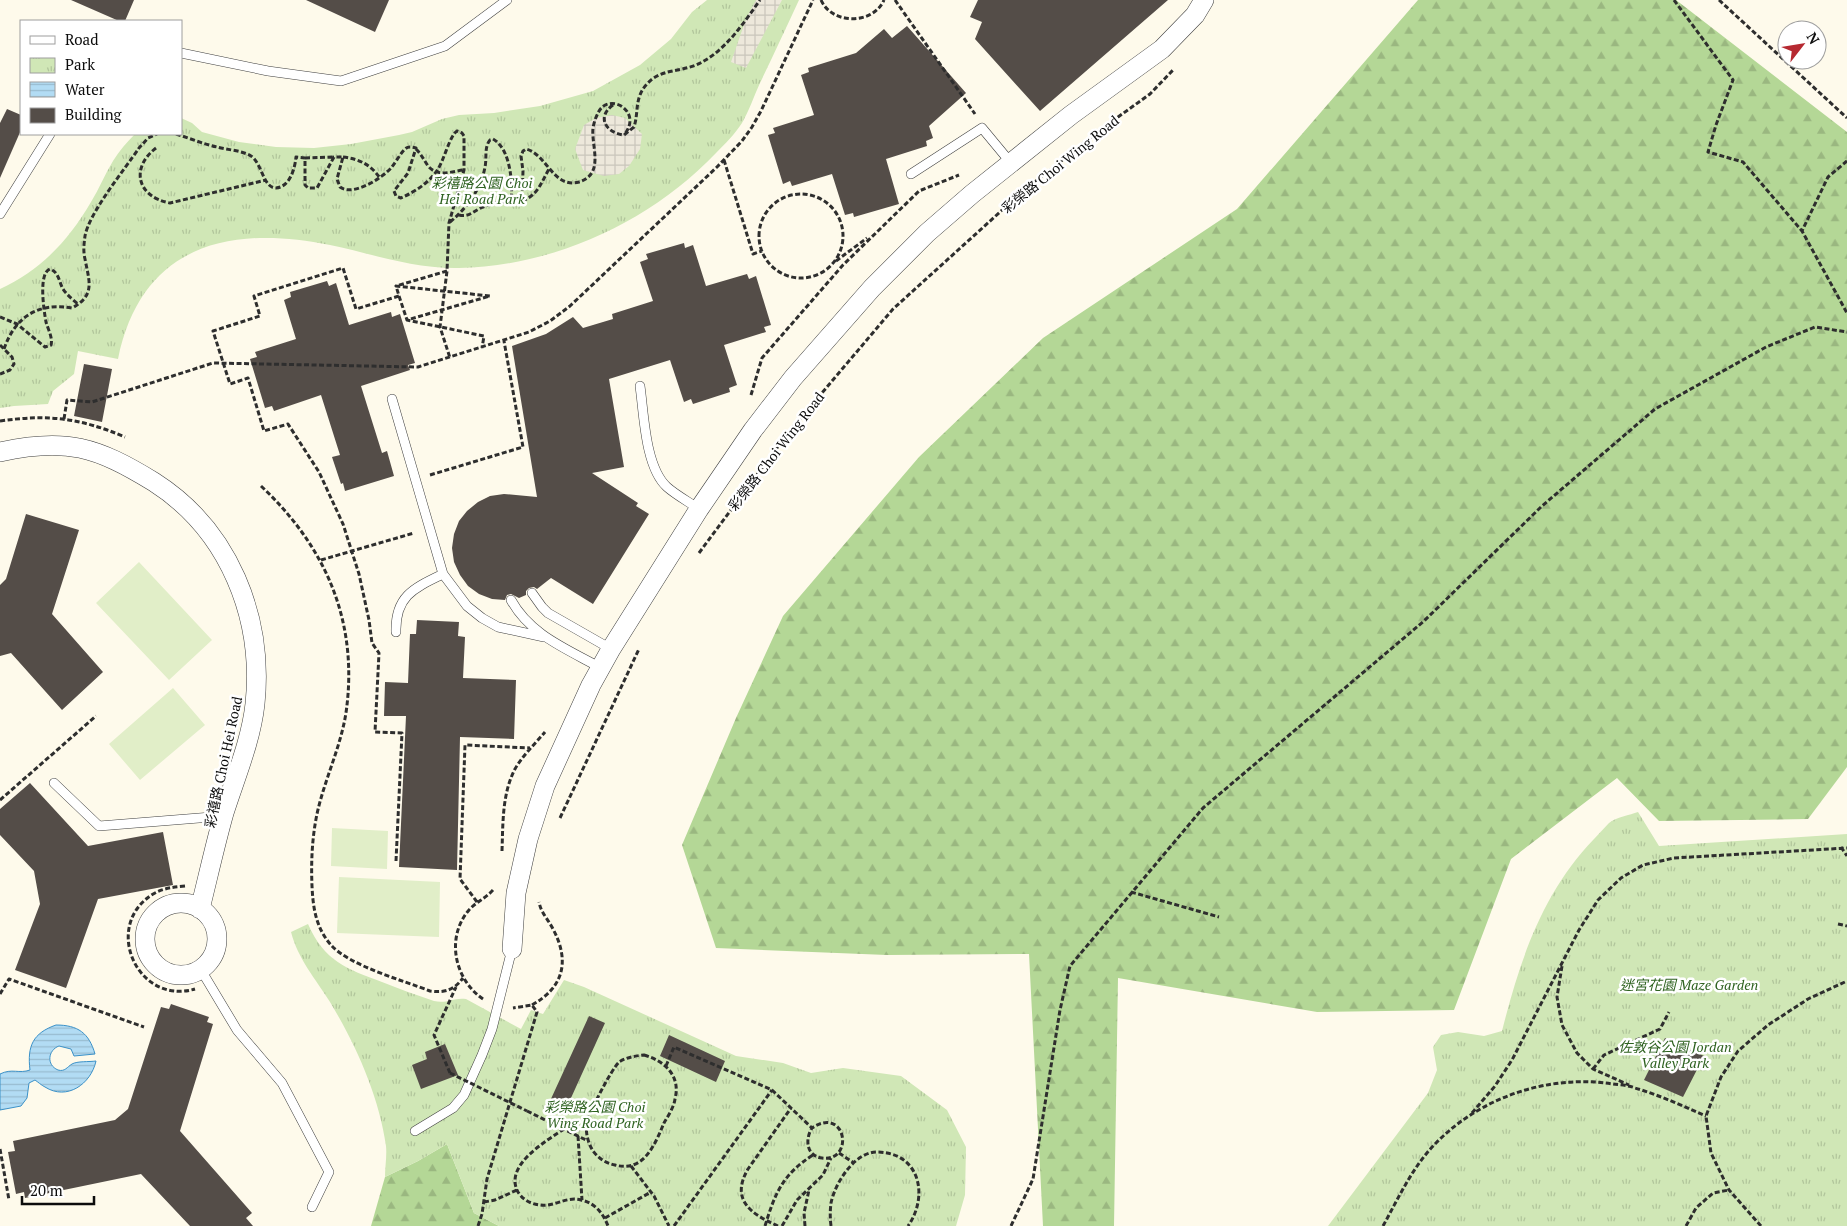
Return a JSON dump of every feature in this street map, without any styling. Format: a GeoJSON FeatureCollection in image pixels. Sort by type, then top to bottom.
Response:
{"type":"FeatureCollection","features":[{"type":"Feature","properties":{"kind":"street","name":"彩榮路 Choi Wing Road"},"geometry":{"type":"LineString","coordinates":[[512,949],[516,893],[531,830],[545,786],[591,685],[699,509],[753,430],[793,378],[872,288],[927,233],[1071,115],[1162,49],[1195,15],[1204,0]]}},
{"type":"Feature","properties":{"kind":"street","name":"彩禧路 Choi Hei Road"},"geometry":{"type":"LineString","coordinates":[[0,452],[43,444],[75,446],[106,455],[134,470],[168,491],[198,519],[222,551],[241,587],[253,626],[257,666],[255,706],[246,745],[224,816],[200,909]]}},
{"type":"Feature","properties":{"kind":"street"},"geometry":{"type":"LineString","coordinates":[[189,904],[200,909],[209,917],[215,927],[217,939],[215,951],[204,976],[178,976],[167,973],[157,966],[150,957],[146,946],[145,934],[149,923],[156,913],[166,906],[189,904]]}},
{"type":"Feature","properties":{"kind":"lane"},"geometry":{"type":"LineString","coordinates":[[182,53],[268,71],[341,81],[445,46],[507,0]]}},
{"type":"Feature","properties":{"kind":"lane"},"geometry":{"type":"LineString","coordinates":[[911,174],[982,128],[1012,163]]}},
{"type":"Feature","properties":{"kind":"lane"},"geometry":{"type":"LineString","coordinates":[[0,214],[49,135]]}},
{"type":"Feature","properties":{"kind":"lane"},"geometry":{"type":"LineString","coordinates":[[640,386],[651,462],[657,475],[666,486],[699,509]]}},
{"type":"Feature","properties":{"kind":"lane"},"geometry":{"type":"LineString","coordinates":[[392,400],[444,574],[467,606],[482,618],[498,628],[544,637]]}},
{"type":"Feature","properties":{"kind":"lane"},"geometry":{"type":"LineString","coordinates":[[396,632],[397,614],[405,597],[413,589],[444,574]]}},
{"type":"Feature","properties":{"kind":"lane"},"geometry":{"type":"LineString","coordinates":[[532,593],[548,613],[612,648]]}},
{"type":"Feature","properties":{"kind":"lane"},"geometry":{"type":"LineString","coordinates":[[511,600],[522,617],[544,637],[601,668]]}},
{"type":"Feature","properties":{"kind":"lane"},"geometry":{"type":"LineString","coordinates":[[54,783],[99,826],[224,816]]}},
{"type":"Feature","properties":{"kind":"lane"},"geometry":{"type":"LineString","coordinates":[[416,1131],[453,1108],[464,1095],[492,1029],[512,949]]}},
{"type":"Feature","properties":{"kind":"lane"},"geometry":{"type":"LineString","coordinates":[[204,976],[237,1030],[282,1083],[329,1172],[312,1207]]}},
{"type":"Feature","properties":{"kind":"path"},"geometry":{"type":"LineString","coordinates":[[624,135],[634,127],[639,96],[646,84],[656,76],[668,71],[695,65],[708,59],[729,40],[760,0]]}},
{"type":"Feature","properties":{"kind":"path"},"geometry":{"type":"LineString","coordinates":[[64,419],[67,400],[92,402],[213,363],[418,367],[504,341],[540,327],[566,310],[724,160],[752,127],[813,0]]}},
{"type":"Feature","properties":{"kind":"path"},"geometry":{"type":"LineString","coordinates":[[821,0],[833,14],[846,19],[860,19],[873,13],[884,0]]}},
{"type":"Feature","properties":{"kind":"path"},"geometry":{"type":"LineString","coordinates":[[895,0],[998,146]]}},
{"type":"Feature","properties":{"kind":"path"},"geometry":{"type":"LineString","coordinates":[[1674,0],[1733,80],[1708,152],[1743,162],[1802,231],[1847,313]]}},
{"type":"Feature","properties":{"kind":"path"},"geometry":{"type":"LineString","coordinates":[[1719,0],[1847,118]]}},
{"type":"Feature","properties":{"kind":"path","name":"彩榮路 Choi Wing Road"},"geometry":{"type":"LineString","coordinates":[[694,561],[788,433],[893,308],[1021,193],[1100,130],[1150,94],[1176,68]]}},
{"type":"Feature","properties":{"kind":"path"},"geometry":{"type":"LineString","coordinates":[[614,103],[609,108],[604,120],[606,127],[611,132],[624,135]]}},
{"type":"Feature","properties":{"kind":"path"},"geometry":{"type":"LineString","coordinates":[[522,201],[523,171],[521,156],[526,149],[532,152],[557,177],[564,182],[573,183],[589,177],[594,170],[596,161],[593,138],[596,118],[600,109],[614,103],[620,105],[629,113],[630,124],[624,135]]}},
{"type":"Feature","properties":{"kind":"path"},"geometry":{"type":"LineString","coordinates":[[416,148],[408,173],[394,190],[396,196],[401,198],[422,187],[437,172],[446,155],[452,135],[457,131],[464,136],[464,170],[449,223],[447,271],[440,327],[450,358]]}},
{"type":"Feature","properties":{"kind":"path"},"geometry":{"type":"LineString","coordinates":[[4,349],[11,332],[17,324],[34,311],[62,306],[72,308],[84,298],[90,284],[90,276],[84,257],[84,244],[90,221],[139,148],[148,138],[155,135]]}},
{"type":"Feature","properties":{"kind":"path"},"geometry":{"type":"LineString","coordinates":[[179,135],[252,156],[257,161],[268,185],[274,188],[279,187],[291,176],[295,167],[296,157],[334,156],[360,160],[380,178]]}},
{"type":"Feature","properties":{"kind":"path"},"geometry":{"type":"LineString","coordinates":[[449,223],[470,201],[479,185],[485,167],[486,146],[493,140],[498,144],[509,165],[512,177],[511,202]]}},
{"type":"Feature","properties":{"kind":"path"},"geometry":{"type":"LineString","coordinates":[[342,157],[337,179],[343,190],[360,188],[380,178],[390,170],[408,147],[416,148],[429,167],[437,172],[464,170]]}},
{"type":"Feature","properties":{"kind":"path"},"geometry":{"type":"LineString","coordinates":[[156,148],[147,155],[141,164],[140,175],[142,186],[149,195],[158,201],[170,203],[266,180]]}},
{"type":"Feature","properties":{"kind":"path"},"geometry":{"type":"LineString","coordinates":[[305,158],[305,185],[312,190],[319,184],[334,156]]}},
{"type":"Feature","properties":{"kind":"path"},"geometry":{"type":"LineString","coordinates":[[724,160],[752,254],[762,251]]}},
{"type":"Feature","properties":{"kind":"path"},"geometry":{"type":"LineString","coordinates":[[1802,231],[1828,178],[1847,162]]}},
{"type":"Feature","properties":{"kind":"path"},"geometry":{"type":"LineString","coordinates":[[458,215],[469,216],[483,206],[494,203],[522,201],[530,198],[540,188],[549,169]]}},
{"type":"Feature","properties":{"kind":"path"},"geometry":{"type":"LineString","coordinates":[[834,263],[841,250],[844,236],[841,222],[828,204],[808,195],[794,195],[780,200],[769,209],[762,222],[760,236],[762,251],[768,262],[777,271],[795,277],[813,277],[825,272],[878,229]]}},
{"type":"Feature","properties":{"kind":"path"},"geometry":{"type":"LineString","coordinates":[[396,861],[402,733],[375,732],[379,653],[372,643],[365,597],[353,551],[328,489],[288,424],[264,431],[248,378],[230,384],[213,331],[260,316],[254,296],[343,268],[356,309],[400,296]]}},
{"type":"Feature","properties":{"kind":"path"},"geometry":{"type":"LineString","coordinates":[[0,317],[17,324],[42,345],[48,347],[52,342],[44,308],[44,274],[50,269],[57,274],[62,288],[78,304]]}},
{"type":"Feature","properties":{"kind":"path"},"geometry":{"type":"LineString","coordinates":[[396,286],[447,271]]}},
{"type":"Feature","properties":{"kind":"path"},"geometry":{"type":"LineString","coordinates":[[396,286],[490,296],[407,320]]}},
{"type":"Feature","properties":{"kind":"path"},"geometry":{"type":"LineString","coordinates":[[396,286],[407,320]]}},
{"type":"Feature","properties":{"kind":"path"},"geometry":{"type":"LineString","coordinates":[[407,320],[484,336],[482,348]]}},
{"type":"Feature","properties":{"kind":"path"},"geometry":{"type":"LineString","coordinates":[[1012,1226],[1034,1179],[1060,1010],[1070,966],[1202,808],[1424,620],[1542,506],[1655,409],[1766,347],[1814,327],[1847,332]]}},
{"type":"Feature","properties":{"kind":"path"},"geometry":{"type":"LineString","coordinates":[[416,480],[523,447],[504,341]]}},
{"type":"Feature","properties":{"kind":"path"},"geometry":{"type":"LineString","coordinates":[[0,345],[12,357],[14,364],[10,370],[0,374]]}},
{"type":"Feature","properties":{"kind":"path"},"geometry":{"type":"LineString","coordinates":[[261,486],[281,504],[298,525],[321,560],[337,598],[344,624],[348,651],[349,679],[347,706],[342,733],[317,814],[313,841],[313,896],[317,921],[325,939],[347,959],[430,991],[449,991],[457,986]]}},
{"type":"Feature","properties":{"kind":"path"},"geometry":{"type":"LineString","coordinates":[[321,560],[430,528]]}},
{"type":"Feature","properties":{"kind":"path"},"geometry":{"type":"LineString","coordinates":[[557,822],[642,645]]}},
{"type":"Feature","properties":{"kind":"path"},"geometry":{"type":"LineString","coordinates":[[0,800],[96,716]]}},
{"type":"Feature","properties":{"kind":"path"},"geometry":{"type":"LineString","coordinates":[[478,902],[460,879],[465,745],[530,748]]}},
{"type":"Feature","properties":{"kind":"path"},"geometry":{"type":"LineString","coordinates":[[1841,847],[1847,856]]}},
{"type":"Feature","properties":{"kind":"path"},"geometry":{"type":"LineString","coordinates":[[1383,1226],[1412,1172],[1436,1143],[1472,1112],[1495,1086],[1512,1060],[1579,930],[1598,900],[1621,878],[1643,865],[1674,858],[1847,848]]}},
{"type":"Feature","properties":{"kind":"path"},"geometry":{"type":"LineString","coordinates":[[188,885],[166,888],[156,892],[140,905],[130,925],[128,948],[140,972],[154,984],[164,988],[183,991],[193,990],[204,976]]}},
{"type":"Feature","properties":{"kind":"path"},"geometry":{"type":"LineString","coordinates":[[1132,892],[1219,917]]}},
{"type":"Feature","properties":{"kind":"path"},"geometry":{"type":"LineString","coordinates":[[532,1005],[546,998],[560,978],[562,951],[553,928],[540,911],[538,897]]}},
{"type":"Feature","properties":{"kind":"path"},"geometry":{"type":"LineString","coordinates":[[1838,924],[1847,926]]}},
{"type":"Feature","properties":{"kind":"path"},"geometry":{"type":"LineString","coordinates":[[1562,963],[1557,997],[1562,1025],[1577,1053],[1593,1069],[1706,1116]]}},
{"type":"Feature","properties":{"kind":"path"},"geometry":{"type":"LineString","coordinates":[[463,978],[457,986],[434,1036],[450,1073],[588,1141]]}},
{"type":"Feature","properties":{"kind":"path"},"geometry":{"type":"LineString","coordinates":[[0,994],[9,979],[144,1027]]}},
{"type":"Feature","properties":{"kind":"path"},"geometry":{"type":"LineString","coordinates":[[1762,1226],[1729,1190],[1711,1153],[1706,1116],[1721,1077],[1738,1051],[1768,1025],[1808,999],[1847,981]]}},
{"type":"Feature","properties":{"kind":"path"},"geometry":{"type":"LineString","coordinates":[[478,1226],[487,1179],[537,1012]]}},
{"type":"Feature","properties":{"kind":"path"},"geometry":{"type":"LineString","coordinates":[[1593,1069],[1604,1056],[1660,1029],[1669,1012]]}},
{"type":"Feature","properties":{"kind":"path"},"geometry":{"type":"LineString","coordinates":[[666,1066],[674,1047],[772,1090],[812,1128]]}},
{"type":"Feature","properties":{"kind":"path"},"geometry":{"type":"LineString","coordinates":[[644,1055],[656,1059],[666,1066],[674,1076],[677,1088],[675,1100],[651,1152],[631,1166],[618,1166],[606,1163],[596,1155],[586,1133],[587,1122],[612,1070],[621,1061],[632,1056],[644,1055]]}},
{"type":"Feature","properties":{"kind":"path"},"geometry":{"type":"LineString","coordinates":[[1472,1112],[1506,1096],[1550,1083],[1592,1081],[1634,1087]]}},
{"type":"Feature","properties":{"kind":"path"},"geometry":{"type":"LineString","coordinates":[[674,1226],[772,1090]]}},
{"type":"Feature","properties":{"kind":"path"},"geometry":{"type":"LineString","coordinates":[[778,1226],[750,1211],[744,1202],[741,1190],[743,1179],[791,1108]]}},
{"type":"Feature","properties":{"kind":"path"},"geometry":{"type":"LineString","coordinates":[[782,1226],[797,1200],[823,1175],[831,1158],[838,1153],[843,1144],[843,1135],[838,1127],[829,1122],[820,1122],[812,1128],[807,1136],[808,1146],[813,1155],[821,1158],[831,1158]]}},
{"type":"Feature","properties":{"kind":"path"},"geometry":{"type":"LineString","coordinates":[[564,1129],[528,1154],[515,1181],[517,1190],[524,1199],[533,1204],[543,1206],[573,1199],[582,1200],[592,1204],[605,1218],[608,1226]]}},
{"type":"Feature","properties":{"kind":"path"},"geometry":{"type":"LineString","coordinates":[[578,1136],[582,1200]]}},
{"type":"Feature","properties":{"kind":"path"},"geometry":{"type":"LineString","coordinates":[[0,1149],[9,1200]]}},
{"type":"Feature","properties":{"kind":"path"},"geometry":{"type":"LineString","coordinates":[[830,1226],[831,1201],[836,1187],[844,1174],[862,1157],[876,1152],[892,1154],[905,1161],[915,1173],[920,1187],[920,1203],[914,1218],[908,1226]]}},
{"type":"Feature","properties":{"kind":"path"},"geometry":{"type":"LineString","coordinates":[[838,1153],[854,1163]]}},
{"type":"Feature","properties":{"kind":"path"},"geometry":{"type":"LineString","coordinates":[[765,1226],[774,1196],[781,1184],[790,1172],[813,1155]]}},
{"type":"Feature","properties":{"kind":"path"},"geometry":{"type":"LineString","coordinates":[[631,1166],[651,1192],[669,1226]]}},
{"type":"Feature","properties":{"kind":"path"},"geometry":{"type":"LineString","coordinates":[[805,1226],[804,1213],[810,1188]]}},
{"type":"Feature","properties":{"kind":"path"},"geometry":{"type":"LineString","coordinates":[[484,1202],[495,1200],[517,1190]]}},
{"type":"Feature","properties":{"kind":"path"},"geometry":{"type":"LineString","coordinates":[[1686,1226],[1696,1208],[1713,1193],[1729,1190]]}},
{"type":"Feature","properties":{"kind":"path"},"geometry":{"type":"LineString","coordinates":[[605,1218],[651,1192]]}},
{"type":"Feature","properties":{"kind":"green space","name":"彩禧路公園 Choi Hei Road Park"},"geometry":{"type":"Polygon","coordinates":[[[707,0],[799,0],[747,114],[736,131],[690,178],[661,200],[631,219],[599,236],[565,249],[530,259],[495,265],[459,268],[410,264],[330,245],[293,239],[257,238],[224,242],[194,252],[168,268],[146,291],[130,321],[118,359],[78,351],[74,374],[53,391],[48,404],[0,408],[0,289],[41,264],[63,241],[94,197],[115,157],[134,135],[182,135],[182,118],[192,123],[202,132],[239,142],[276,147],[314,148],[351,144],[399,135],[412,132],[442,119],[459,115],[494,113],[540,106],[593,91],[640,65],[671,39],[692,12],[707,0]]]}},
{"type":"Feature","properties":{"kind":"green space"},"geometry":{"type":"Polygon","coordinates":[[[1418,0],[1676,0],[1847,132],[1847,767],[1808,819],[1659,821],[1617,778],[1511,859],[1454,1010],[1317,1012],[1118,978],[1114,1226],[1043,1226],[1029,954],[887,955],[716,948],[682,845],[736,718],[783,616],[919,457],[1043,338],[1237,209],[1418,0]]]}},
{"type":"Feature","properties":{"kind":"green space"},"geometry":{"type":"Polygon","coordinates":[[[139,562],[212,640],[169,680],[96,603],[139,562]]]}},
{"type":"Feature","properties":{"kind":"green space"},"geometry":{"type":"Polygon","coordinates":[[[173,688],[205,725],[140,780],[109,744],[173,688]]]}},
{"type":"Feature","properties":{"kind":"green space","name":"佐敦谷公園 Jordan Valley Park"},"geometry":{"type":"Polygon","coordinates":[[[1638,812],[1659,846],[1847,834],[1847,1226],[1328,1226],[1428,1093],[1437,1070],[1433,1047],[1441,1035],[1458,1032],[1484,1036],[1502,1031],[1525,953],[1535,929],[1560,882],[1576,860],[1609,823],[1638,812]]]}},
{"type":"Feature","properties":{"kind":"green space"},"geometry":{"type":"Polygon","coordinates":[[[332,828],[388,831],[387,869],[331,866],[332,828]]]}},
{"type":"Feature","properties":{"kind":"green space"},"geometry":{"type":"Polygon","coordinates":[[[339,877],[440,882],[439,937],[337,933],[339,877]]]}},
{"type":"Feature","properties":{"kind":"green space","name":"彩榮路公園 Choi Wing Road Park"},"geometry":{"type":"Polygon","coordinates":[[[308,924],[321,947],[347,968],[434,1001],[443,1002],[466,999],[521,1029],[531,1010],[543,1014],[564,980],[584,987],[736,1056],[783,1063],[811,1073],[843,1068],[901,1076],[947,1110],[966,1147],[965,1195],[956,1226],[499,1226],[474,1213],[447,1144],[385,1177],[386,1150],[383,1127],[365,1071],[340,1018],[302,960],[294,942],[291,932],[308,924]]]}},
{"type":"Feature","properties":{"kind":"green space"},"geometry":{"type":"Polygon","coordinates":[[[447,1144],[474,1213],[499,1226],[371,1226],[385,1177],[447,1144]]]}},
{"type":"Feature","properties":{"kind":"shaded area"},"geometry":{"type":"Polygon","coordinates":[[[756,0],[782,0],[746,68],[731,62],[746,19],[756,0]]]}},
{"type":"Feature","properties":{"kind":"shaded area"},"geometry":{"type":"Polygon","coordinates":[[[612,115],[625,118],[642,134],[640,149],[629,166],[619,174],[604,176],[583,170],[575,149],[584,125],[596,118],[612,115]]]}},
{"type":"Feature","properties":{"kind":"water"},"geometry":{"type":"Polygon","coordinates":[[[56,1025],[64,1025],[82,1032],[93,1047],[95,1054],[74,1056],[71,1049],[59,1046],[51,1054],[50,1061],[52,1065],[58,1070],[62,1070],[74,1063],[96,1061],[89,1077],[77,1088],[62,1092],[53,1091],[35,1080],[29,1083],[27,1098],[21,1106],[0,1110],[0,1074],[8,1071],[30,1070],[29,1062],[33,1042],[42,1032],[56,1025]]]}},
{"type":"Feature","properties":{"kind":"building"},"geometry":{"type":"Polygon","coordinates":[[[71,0],[134,0],[125,20],[117,20],[71,0]]]}},
{"type":"Feature","properties":{"kind":"building"},"geometry":{"type":"Polygon","coordinates":[[[306,0],[389,0],[375,32],[306,0]]]}},
{"type":"Feature","properties":{"kind":"building"},"geometry":{"type":"Polygon","coordinates":[[[978,0],[1168,0],[1040,111],[975,39],[982,22],[970,17],[978,0]]]}},
{"type":"Feature","properties":{"kind":"building"},"geometry":{"type":"Polygon","coordinates":[[[907,26],[966,93],[929,126],[933,138],[926,141],[927,146],[886,159],[899,204],[854,217],[853,213],[845,215],[832,174],[792,186],[790,181],[783,184],[768,135],[775,133],[773,128],[814,115],[801,75],[809,72],[808,68],[856,53],[884,29],[892,38],[907,26]]]}},
{"type":"Feature","properties":{"kind":"building"},"geometry":{"type":"Polygon","coordinates":[[[7,109],[20,115],[20,132],[0,178],[0,123],[7,109]]]}},
{"type":"Feature","properties":{"kind":"building"},"geometry":{"type":"Polygon","coordinates":[[[684,243],[685,248],[693,245],[706,286],[747,274],[749,279],[756,276],[771,325],[764,327],[766,332],[724,345],[737,385],[729,388],[730,392],[693,404],[691,399],[684,402],[670,360],[609,379],[624,467],[592,473],[638,503],[636,506],[649,514],[593,604],[551,578],[537,589],[534,587],[529,588],[526,591],[526,595],[519,598],[511,594],[507,595],[505,600],[492,599],[479,594],[468,586],[454,562],[452,548],[454,534],[459,521],[478,502],[490,496],[504,494],[537,497],[512,346],[546,334],[573,317],[583,328],[613,319],[612,314],[653,301],[640,262],[648,259],[646,254],[684,243]]]}},
{"type":"Feature","properties":{"kind":"building"},"geometry":{"type":"Polygon","coordinates":[[[327,281],[329,286],[336,283],[349,325],[391,312],[392,317],[400,314],[415,363],[408,365],[410,370],[361,386],[382,453],[387,451],[394,476],[345,491],[332,457],[340,455],[321,395],[274,411],[272,406],[265,408],[250,359],[257,357],[255,352],[296,339],[284,300],[291,297],[290,292],[327,281]]]}},
{"type":"Feature","properties":{"kind":"building"},"geometry":{"type":"Polygon","coordinates":[[[84,364],[112,369],[102,422],[74,416],[84,364]]]}},
{"type":"Feature","properties":{"kind":"building"},"geometry":{"type":"Polygon","coordinates":[[[26,514],[79,530],[52,614],[103,672],[62,710],[11,653],[0,656],[0,585],[6,579],[26,514]]]}},
{"type":"Feature","properties":{"kind":"building"},"geometry":{"type":"Polygon","coordinates":[[[417,620],[459,622],[458,636],[465,637],[463,678],[516,680],[514,739],[460,737],[457,870],[399,867],[406,716],[384,716],[385,682],[408,683],[410,634],[416,634],[417,620]]]}},
{"type":"Feature","properties":{"kind":"building"},"geometry":{"type":"Polygon","coordinates":[[[30,783],[88,846],[163,832],[173,885],[98,899],[66,988],[15,970],[40,904],[34,871],[0,835],[0,809],[30,783]]]}},
{"type":"Feature","properties":{"kind":"building"},"geometry":{"type":"Polygon","coordinates":[[[171,1004],[209,1017],[207,1022],[213,1024],[180,1131],[252,1213],[246,1218],[253,1226],[190,1226],[141,1174],[25,1198],[24,1192],[16,1194],[8,1152],[15,1151],[13,1141],[115,1120],[128,1109],[161,1007],[169,1009],[171,1004]]]}},
{"type":"Feature","properties":{"kind":"building"},"geometry":{"type":"Polygon","coordinates":[[[589,1016],[605,1023],[566,1109],[550,1101],[589,1016]]]}},
{"type":"Feature","properties":{"kind":"building"},"geometry":{"type":"Polygon","coordinates":[[[669,1035],[725,1061],[716,1082],[660,1056],[669,1035]]]}},
{"type":"Feature","properties":{"kind":"building"},"geometry":{"type":"Polygon","coordinates":[[[1665,1038],[1704,1056],[1683,1097],[1644,1080],[1665,1038]]]}},
{"type":"Feature","properties":{"kind":"building"},"geometry":{"type":"Polygon","coordinates":[[[445,1044],[458,1075],[421,1089],[412,1065],[427,1059],[425,1052],[445,1044]]]}},
{"type":"Feature","properties":{"kind":"park label","name":"迷宮花園 Maze Garden"},"geometry":{"type":"Point","coordinates":[1689,984]}}]}
